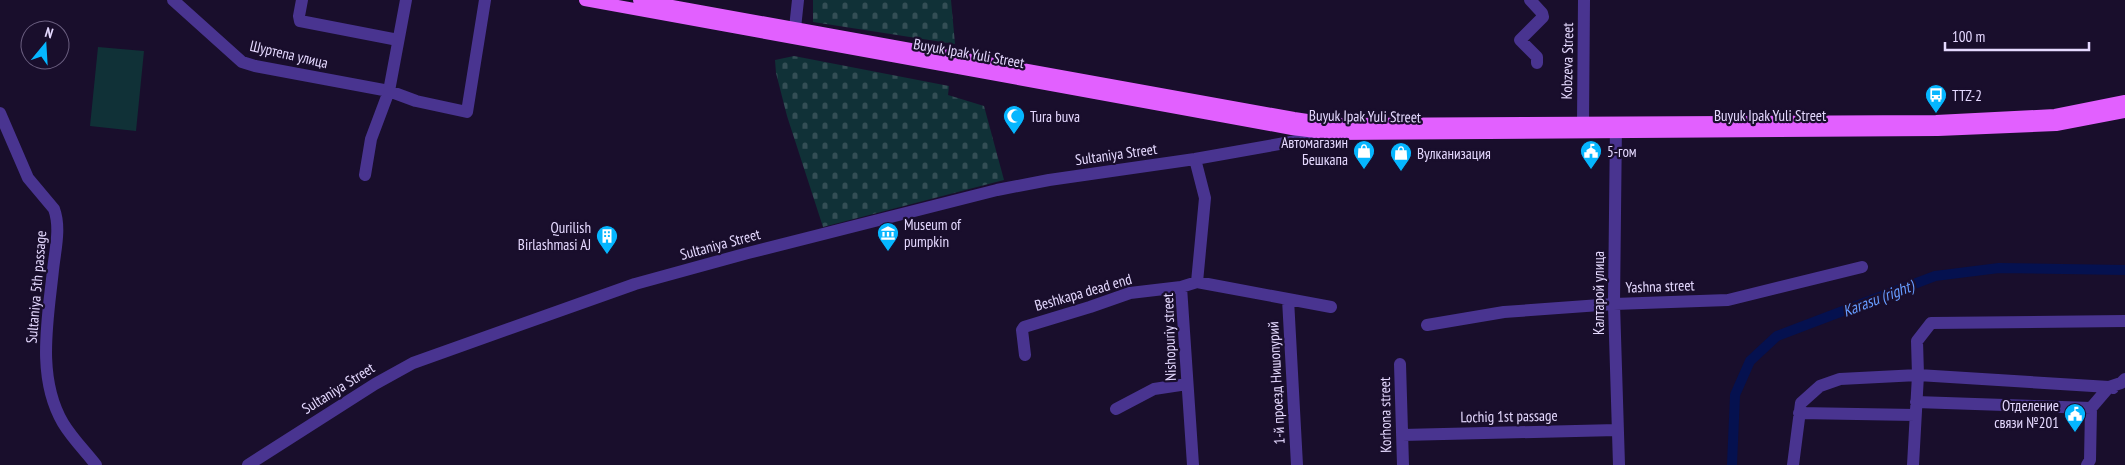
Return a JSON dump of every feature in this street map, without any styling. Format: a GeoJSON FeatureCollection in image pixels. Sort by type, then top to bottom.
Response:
{"type":"FeatureCollection","features":[{"type":"Feature","properties":{"kind":"main road","name":"Buyuk Ipak Yuli Street"},"geometry":{"type":"LineString","coordinates":[[585,0],[794,33],[1334,124],[1958,130],[2056,125],[2125,112]]}},
{"type":"Feature","properties":{"kind":"main road","name":"Buyuk Ipak Yuli Street"},"geometry":{"type":"LineString","coordinates":[[638,0],[794,33],[1292,129],[1332,134],[1583,127]]}},
{"type":"Feature","properties":{"kind":"main road","name":"Buyuk Ipak Yuli Street"},"geometry":{"type":"LineString","coordinates":[[1616,127],[1936,120],[2055,115],[2125,101]]}},
{"type":"Feature","properties":{"kind":"street","name":"Шуртепа улица"},"geometry":{"type":"LineString","coordinates":[[173,0],[242,62],[389,91],[416,101],[467,112],[485,0]]}},
{"type":"Feature","properties":{"kind":"street"},"geometry":{"type":"LineString","coordinates":[[302,0],[300,20],[398,40]]}},
{"type":"Feature","properties":{"kind":"street"},"geometry":{"type":"LineString","coordinates":[[365,175],[371,139],[389,91],[406,0]]}},
{"type":"Feature","properties":{"kind":"street"},"geometry":{"type":"LineString","coordinates":[[794,33],[798,0]]}},
{"type":"Feature","properties":{"kind":"street"},"geometry":{"type":"LineString","coordinates":[[1530,0],[1542,13],[1543,17],[1520,40],[1537,57],[1537,63]]}},
{"type":"Feature","properties":{"kind":"street","name":"Kobzeva Street"},"geometry":{"type":"LineString","coordinates":[[1583,127],[1584,0]]}},
{"type":"Feature","properties":{"kind":"street","name":"Sultaniya 5th passage"},"geometry":{"type":"LineString","coordinates":[[0,113],[28,178],[54,209],[56,215],[57,235],[47,328],[47,380],[52,398],[63,423],[96,465]]}},
{"type":"Feature","properties":{"kind":"street","name":"Калтарой улица"},"geometry":{"type":"LineString","coordinates":[[1616,127],[1614,304],[1619,465]]}},
{"type":"Feature","properties":{"kind":"street","name":"Sultаniya Street"},"geometry":{"type":"LineString","coordinates":[[248,465],[374,384],[413,363],[635,284],[748,253],[997,190],[1050,180],[1195,159],[1332,134]]}},
{"type":"Feature","properties":{"kind":"street"},"geometry":{"type":"LineString","coordinates":[[1195,159],[1205,198],[1197,282],[1331,308]]}},
{"type":"Feature","properties":{"kind":"street","name":"Yashna street"},"geometry":{"type":"LineString","coordinates":[[1427,325],[1504,312],[1614,304],[1728,300],[1862,267]]}},
{"type":"Feature","properties":{"kind":"street","name":"Nishopuriy street"},"geometry":{"type":"LineString","coordinates":[[1193,465],[1181,286],[1197,282]]}},
{"type":"Feature","properties":{"kind":"street","name":"Beshkapa dead end"},"geometry":{"type":"LineString","coordinates":[[1025,355],[1022,330],[1024,327],[1130,294],[1181,286]]}},
{"type":"Feature","properties":{"kind":"street","name":"1-й проезд Нишопурий"},"geometry":{"type":"LineString","coordinates":[[1288,300],[1297,465]]}},
{"type":"Feature","properties":{"kind":"street"},"geometry":{"type":"LineString","coordinates":[[1913,465],[1918,375],[1917,341],[1931,323],[2125,321]]}},
{"type":"Feature","properties":{"kind":"street","name":"Korhona street"},"geometry":{"type":"LineString","coordinates":[[1400,364],[1402,465]]}},
{"type":"Feature","properties":{"kind":"street"},"geometry":{"type":"LineString","coordinates":[[1793,465],[1801,404],[1820,386],[1840,378],[1918,375],[2109,387],[2125,390]]}},
{"type":"Feature","properties":{"kind":"street"},"geometry":{"type":"LineString","coordinates":[[2086,465],[2090,460],[2091,408],[2109,387],[2121,383],[2125,379]]}},
{"type":"Feature","properties":{"kind":"street"},"geometry":{"type":"LineString","coordinates":[[1116,410],[1154,389],[1187,384]]}},
{"type":"Feature","properties":{"kind":"street"},"geometry":{"type":"LineString","coordinates":[[1800,413],[1915,409],[2091,408]]}},
{"type":"Feature","properties":{"kind":"street","name":"Lochig 1st passage"},"geometry":{"type":"LineString","coordinates":[[1402,434],[1617,430]]}},
{"type":"Feature","properties":{"kind":"green space"},"geometry":{"type":"Polygon","coordinates":[[[813,0],[951,0],[955,44],[813,22],[813,0]]]}},
{"type":"Feature","properties":{"kind":"green space"},"geometry":{"type":"Polygon","coordinates":[[[98,47],[144,51],[136,131],[90,126],[98,47]]]}},
{"type":"Feature","properties":{"kind":"green space"},"geometry":{"type":"Polygon","coordinates":[[[794,56],[949,86],[948,95],[984,106],[1004,180],[823,227],[787,116],[776,73],[775,60],[794,56]]]}},
{"type":"Feature","properties":{"kind":"waterway","name":"Karasu (right)"},"geometry":{"type":"LineString","coordinates":[[1732,465],[1735,395],[1750,361],[1777,336],[1935,276],[1999,268],[2125,270]]}},
{"type":"Feature","properties":{"kind":"place","name":"TTZ-2"},"geometry":{"type":"Point","coordinates":[1936,114]}},
{"type":"Feature","properties":{"kind":"place","name":"Tura buva"},"geometry":{"type":"Point","coordinates":[1014,135]}},
{"type":"Feature","properties":{"kind":"place","name":"Автомагазин Бешкапа"},"geometry":{"type":"Point","coordinates":[1364,170]}},
{"type":"Feature","properties":{"kind":"place","name":"5-гом"},"geometry":{"type":"Point","coordinates":[1591,170]}},
{"type":"Feature","properties":{"kind":"place","name":"Вулканизация"},"geometry":{"type":"Point","coordinates":[1401,172]}},
{"type":"Feature","properties":{"kind":"place","name":"Museum of pumpkin"},"geometry":{"type":"Point","coordinates":[888,252]}},
{"type":"Feature","properties":{"kind":"place","name":"Qurilish Birlashmasi AJ"},"geometry":{"type":"Point","coordinates":[607,255]}},
{"type":"Feature","properties":{"kind":"place","name":"Отделение связи №201"},"geometry":{"type":"Point","coordinates":[2075,433]}}]}
